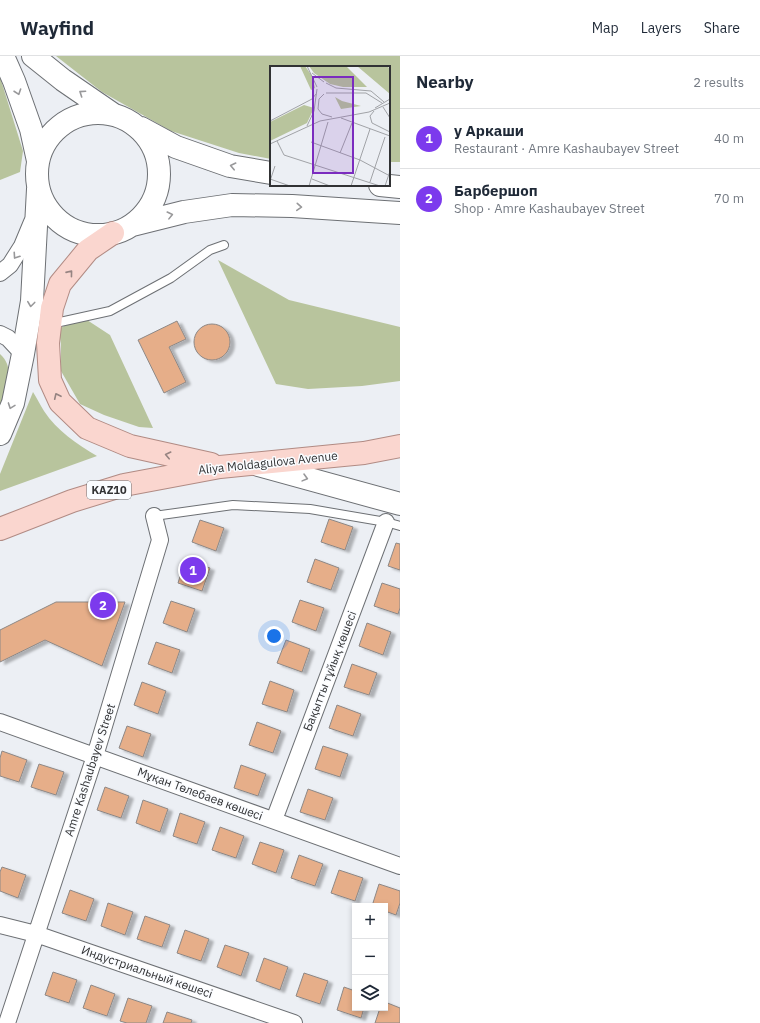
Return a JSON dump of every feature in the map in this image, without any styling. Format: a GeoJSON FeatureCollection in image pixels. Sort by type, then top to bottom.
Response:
{"type":"FeatureCollection","features":[{"type":"Feature","properties":{"kind":"main road"},"geometry":{"type":"LineString","coordinates":[[3,56],[14,81],[31,129],[43,201],[55,218],[72,230],[93,235],[123,229],[184,212],[232,205],[292,206],[400,213]]}},
{"type":"Feature","properties":{"kind":"main road"},"geometry":{"type":"LineString","coordinates":[[33,56],[63,80],[123,119],[146,136],[155,153],[159,172],[157,191],[148,210],[123,229],[88,250],[60,284],[52,308],[48,343],[50,380],[60,402],[87,428],[130,446],[220,467]]}},
{"type":"Feature","properties":{"kind":"main road"},"geometry":{"type":"LineString","coordinates":[[0,434],[13,403],[32,302],[38,171],[46,141],[59,127],[76,117],[95,113],[123,119],[176,147],[230,166],[270,173]]}},
{"type":"Feature","properties":{"kind":"main road"},"geometry":{"type":"LineString","coordinates":[[390,186],[400,187]]}},
{"type":"Feature","properties":{"kind":"main road","name":"Aliya Moldagulova Avenue"},"geometry":{"type":"LineString","coordinates":[[0,529],[72,501],[124,485],[220,467],[364,453],[400,446]]}},
{"type":"Feature","properties":{"kind":"main road"},"geometry":{"type":"LineString","coordinates":[[254,464],[400,504]]}},
{"type":"Feature","properties":{"kind":"street"},"geometry":{"type":"LineString","coordinates":[[0,273],[10,265],[22,246],[37,210]]}},
{"type":"Feature","properties":{"kind":"street"},"geometry":{"type":"LineString","coordinates":[[0,334],[8,338],[23,354]]}},
{"type":"Feature","properties":{"kind":"street","name":"Amre Kashaubayev Street"},"geometry":{"type":"LineString","coordinates":[[7,1023],[95,756],[160,540],[154,516]]}},
{"type":"Feature","properties":{"kind":"street","name":"Бақытты тұйық көшесі"},"geometry":{"type":"LineString","coordinates":[[274,820],[393,524]]}},
{"type":"Feature","properties":{"kind":"street","name":"Мұқан Төлебаев көшесі"},"geometry":{"type":"LineString","coordinates":[[0,722],[400,866]]}},
{"type":"Feature","properties":{"kind":"street","name":"Индустриальный көшесі"},"geometry":{"type":"LineString","coordinates":[[0,925],[36,934],[294,1023]]}},
{"type":"Feature","properties":{"kind":"lane"},"geometry":{"type":"LineString","coordinates":[[51,324],[110,311],[171,278],[210,250],[224,245]]}},
{"type":"Feature","properties":{"kind":"lane"},"geometry":{"type":"LineString","coordinates":[[154,516],[232,505],[310,509],[393,524]]}},
{"type":"Feature","properties":{"kind":"green space"},"geometry":{"type":"Polygon","coordinates":[[[56,56],[400,56],[400,162],[390,162],[390,66],[270,66],[270,159],[239,153],[171,131],[102,92],[56,56]]]}},
{"type":"Feature","properties":{"kind":"green space"},"geometry":{"type":"Polygon","coordinates":[[[0,77],[23,151],[20,172],[0,180],[0,77]]]}},
{"type":"Feature","properties":{"kind":"green space"},"geometry":{"type":"Polygon","coordinates":[[[218,260],[289,300],[400,327],[400,381],[362,386],[308,389],[276,384],[218,260]]]}},
{"type":"Feature","properties":{"kind":"green space"},"geometry":{"type":"Polygon","coordinates":[[[87,320],[110,335],[153,428],[139,427],[104,415],[80,404],[61,371],[61,345],[59,329],[71,322],[87,320]]]}},
{"type":"Feature","properties":{"kind":"green space"},"geometry":{"type":"Polygon","coordinates":[[[0,354],[5,360],[9,374],[7,388],[0,409],[0,354]]]}},
{"type":"Feature","properties":{"kind":"green space"},"geometry":{"type":"Polygon","coordinates":[[[33,392],[49,418],[61,431],[97,456],[0,491],[0,474],[33,392]]]}},
{"type":"Feature","properties":{"kind":"building"},"geometry":{"type":"Polygon","coordinates":[[[177,321],[186,339],[169,347],[186,382],[164,393],[138,340],[177,321]]]}},
{"type":"Feature","properties":{"kind":"building"},"geometry":{"type":"Polygon","coordinates":[[[209,324],[215,324],[225,329],[230,342],[225,355],[215,360],[209,360],[199,355],[194,345],[194,339],[199,329],[209,324]]]}},
{"type":"Feature","properties":{"kind":"building"},"geometry":{"type":"Polygon","coordinates":[[[329,519],[353,527],[345,550],[321,542],[329,519]]]}},
{"type":"Feature","properties":{"kind":"building"},"geometry":{"type":"Polygon","coordinates":[[[200,520],[224,528],[216,551],[192,542],[200,520]]]}},
{"type":"Feature","properties":{"kind":"building"},"geometry":{"type":"Polygon","coordinates":[[[396,543],[400,544],[400,570],[388,566],[396,543]]]}},
{"type":"Feature","properties":{"kind":"building"},"geometry":{"type":"Polygon","coordinates":[[[315,559],[339,568],[331,590],[307,582],[315,559]]]}},
{"type":"Feature","properties":{"kind":"building"},"geometry":{"type":"Polygon","coordinates":[[[185,560],[210,568],[202,591],[178,583],[185,560]]]}},
{"type":"Feature","properties":{"kind":"building"},"geometry":{"type":"Polygon","coordinates":[[[382,583],[400,589],[400,608],[398,614],[374,606],[382,583]]]}},
{"type":"Feature","properties":{"kind":"building"},"geometry":{"type":"Polygon","coordinates":[[[300,600],[324,608],[316,631],[292,622],[300,600]]]}},
{"type":"Feature","properties":{"kind":"building"},"geometry":{"type":"Polygon","coordinates":[[[171,601],[195,609],[187,632],[163,623],[171,601]]]}},
{"type":"Feature","properties":{"kind":"building"},"geometry":{"type":"Polygon","coordinates":[[[56,602],[125,602],[102,666],[45,640],[0,662],[0,630],[56,602]]]}},
{"type":"Feature","properties":{"kind":"building"},"geometry":{"type":"Polygon","coordinates":[[[367,623],[391,632],[383,655],[359,646],[367,623]]]}},
{"type":"Feature","properties":{"kind":"building"},"geometry":{"type":"Polygon","coordinates":[[[286,640],[310,649],[302,672],[277,663],[286,640]]]}},
{"type":"Feature","properties":{"kind":"building"},"geometry":{"type":"Polygon","coordinates":[[[156,642],[180,650],[172,673],[148,664],[156,642]]]}},
{"type":"Feature","properties":{"kind":"building"},"geometry":{"type":"Polygon","coordinates":[[[352,664],[377,673],[369,695],[344,687],[352,664]]]}},
{"type":"Feature","properties":{"kind":"building"},"geometry":{"type":"Polygon","coordinates":[[[270,681],[294,690],[287,712],[262,704],[270,681]]]}},
{"type":"Feature","properties":{"kind":"building"},"geometry":{"type":"Polygon","coordinates":[[[142,682],[166,691],[158,714],[134,705],[142,682]]]}},
{"type":"Feature","properties":{"kind":"building"},"geometry":{"type":"Polygon","coordinates":[[[337,705],[361,714],[353,736],[329,728],[337,705]]]}},
{"type":"Feature","properties":{"kind":"building"},"geometry":{"type":"Polygon","coordinates":[[[257,722],[281,731],[273,753],[249,745],[257,722]]]}},
{"type":"Feature","properties":{"kind":"building"},"geometry":{"type":"Polygon","coordinates":[[[127,726],[151,734],[143,757],[119,748],[127,726]]]}},
{"type":"Feature","properties":{"kind":"building"},"geometry":{"type":"Polygon","coordinates":[[[323,746],[348,754],[340,777],[315,769],[323,746]]]}},
{"type":"Feature","properties":{"kind":"building"},"geometry":{"type":"Polygon","coordinates":[[[2,751],[27,760],[19,782],[0,776],[0,758],[2,751]]]}},
{"type":"Feature","properties":{"kind":"building"},"geometry":{"type":"Polygon","coordinates":[[[39,764],[64,772],[56,795],[31,787],[39,764]]]}},
{"type":"Feature","properties":{"kind":"building"},"geometry":{"type":"Polygon","coordinates":[[[241,765],[266,774],[258,796],[234,788],[241,765]]]}},
{"type":"Feature","properties":{"kind":"building"},"geometry":{"type":"Polygon","coordinates":[[[105,787],[129,796],[121,818],[97,810],[105,787]]]}},
{"type":"Feature","properties":{"kind":"building"},"geometry":{"type":"Polygon","coordinates":[[[308,789],[333,798],[325,820],[300,812],[308,789]]]}},
{"type":"Feature","properties":{"kind":"building"},"geometry":{"type":"Polygon","coordinates":[[[143,800],[168,809],[160,832],[136,823],[143,800]]]}},
{"type":"Feature","properties":{"kind":"building"},"geometry":{"type":"Polygon","coordinates":[[[180,813],[205,822],[197,844],[173,836],[180,813]]]}},
{"type":"Feature","properties":{"kind":"building"},"geometry":{"type":"Polygon","coordinates":[[[220,827],[244,836],[236,858],[212,850],[220,827]]]}},
{"type":"Feature","properties":{"kind":"building"},"geometry":{"type":"Polygon","coordinates":[[[260,842],[284,850],[276,873],[252,864],[260,842]]]}},
{"type":"Feature","properties":{"kind":"building"},"geometry":{"type":"Polygon","coordinates":[[[299,855],[323,864],[315,886],[291,878],[299,855]]]}},
{"type":"Feature","properties":{"kind":"building"},"geometry":{"type":"Polygon","coordinates":[[[2,867],[26,875],[18,898],[0,891],[0,872],[2,867]]]}},
{"type":"Feature","properties":{"kind":"building"},"geometry":{"type":"Polygon","coordinates":[[[339,870],[363,878],[355,901],[331,893],[339,870]]]}},
{"type":"Feature","properties":{"kind":"building"},"geometry":{"type":"Polygon","coordinates":[[[379,884],[400,891],[400,903],[396,915],[388,912],[388,903],[373,903],[379,884]]]}},
{"type":"Feature","properties":{"kind":"building"},"geometry":{"type":"Polygon","coordinates":[[[70,890],[94,899],[86,921],[62,913],[70,890]]]}},
{"type":"Feature","properties":{"kind":"building"},"geometry":{"type":"Polygon","coordinates":[[[108,903],[133,912],[125,935],[101,926],[108,903]]]}},
{"type":"Feature","properties":{"kind":"building"},"geometry":{"type":"Polygon","coordinates":[[[145,916],[170,925],[162,947],[137,939],[145,916]]]}},
{"type":"Feature","properties":{"kind":"building"},"geometry":{"type":"Polygon","coordinates":[[[185,930],[209,939],[201,961],[177,953],[185,930]]]}},
{"type":"Feature","properties":{"kind":"building"},"geometry":{"type":"Polygon","coordinates":[[[225,945],[249,953],[241,976],[217,967],[225,945]]]}},
{"type":"Feature","properties":{"kind":"building"},"geometry":{"type":"Polygon","coordinates":[[[264,958],[288,967],[280,990],[256,981],[264,958]]]}},
{"type":"Feature","properties":{"kind":"building"},"geometry":{"type":"Polygon","coordinates":[[[53,972],[77,980],[69,1003],[45,995],[53,972]]]}},
{"type":"Feature","properties":{"kind":"building"},"geometry":{"type":"Polygon","coordinates":[[[304,973],[328,981],[320,1004],[296,996],[304,973]]]}},
{"type":"Feature","properties":{"kind":"building"},"geometry":{"type":"Polygon","coordinates":[[[91,985],[115,994],[107,1016],[83,1008],[91,985]]]}},
{"type":"Feature","properties":{"kind":"building"},"geometry":{"type":"Polygon","coordinates":[[[344,987],[352,990],[352,1011],[363,1011],[361,1018],[337,1010],[344,987]]]}},
{"type":"Feature","properties":{"kind":"building"},"geometry":{"type":"Polygon","coordinates":[[[128,998],[152,1006],[146,1023],[127,1023],[120,1021],[128,998]]]}},
{"type":"Feature","properties":{"kind":"building"},"geometry":{"type":"Polygon","coordinates":[[[388,1003],[400,1008],[400,1023],[375,1023],[379,1011],[388,1011],[388,1003]]]}},
{"type":"Feature","properties":{"kind":"building"},"geometry":{"type":"Polygon","coordinates":[[[167,1012],[192,1020],[191,1023],[163,1023],[167,1012]]]}},
{"type":"Feature","properties":{"kind":"place","name":"у Аркаши"},"geometry":{"type":"Point","coordinates":[193,570]}},
{"type":"Feature","properties":{"kind":"place","name":"Барбершоп"},"geometry":{"type":"Point","coordinates":[103,605]}}]}
